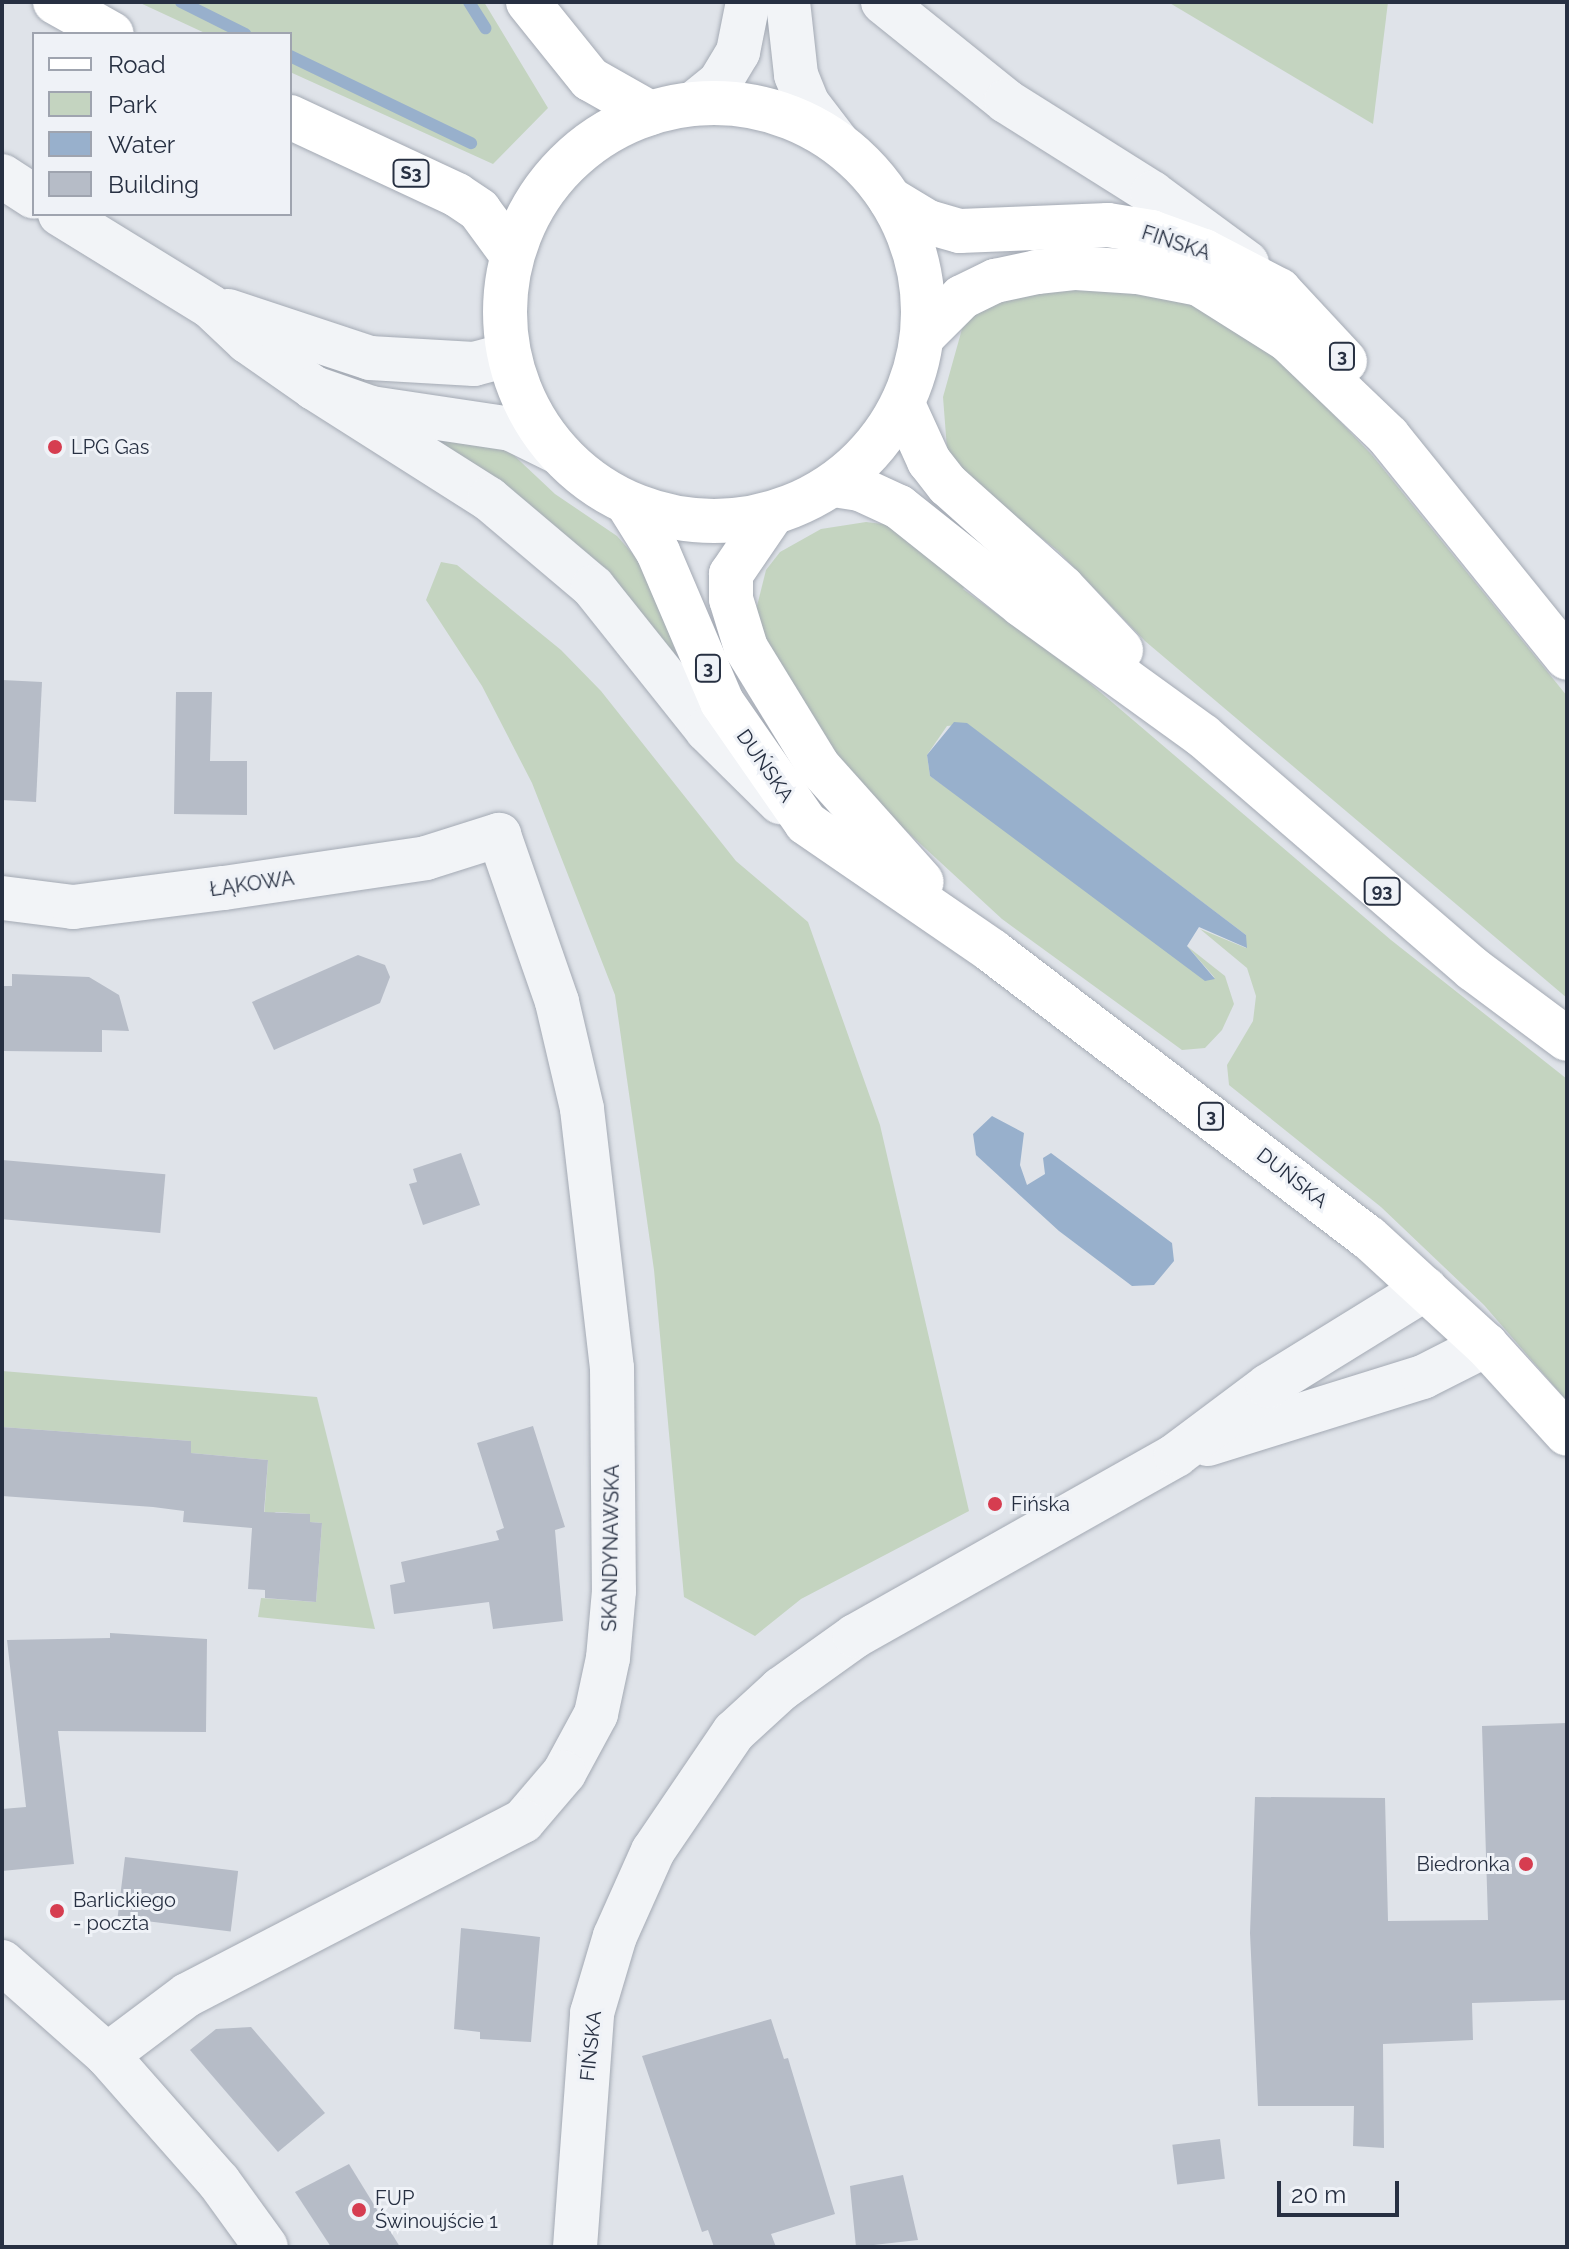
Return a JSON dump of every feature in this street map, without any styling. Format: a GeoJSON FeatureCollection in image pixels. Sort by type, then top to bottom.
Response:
{"type":"FeatureCollection","features":[{"type":"Feature","properties":{"kind":"main road"},"geometry":{"type":"LineString","coordinates":[[55,2],[108,32]]}},
{"type":"Feature","properties":{"kind":"main road"},"geometry":{"type":"LineString","coordinates":[[528,2],[590,79],[650,113]]}},
{"type":"Feature","properties":{"kind":"main road","name":"3"},"geometry":{"type":"LineString","coordinates":[[724,103],[783,115],[837,142],[890,199],[918,264],[923,336],[903,404],[869,453],[834,485],[772,514],[699,521],[628,504],[590,481],[558,452],[519,390],[508,355],[505,288],[512,255],[527,216],[559,172],[612,129],[650,113],[693,104],[724,103]]}},
{"type":"Feature","properties":{"kind":"main road","name":"S3"},"geometry":{"type":"LineString","coordinates":[[292,118],[457,195],[479,210],[512,255]]}},
{"type":"Feature","properties":{"kind":"main road","name":"FIŃSKA"},"geometry":{"type":"LineString","coordinates":[[890,199],[928,222],[960,231],[1069,224],[1151,232],[1234,263],[1279,290],[1337,348],[1388,436]]}},
{"type":"Feature","properties":{"kind":"main road","name":"FIŃSKA"},"geometry":{"type":"LineString","coordinates":[[923,336],[962,297],[995,281],[1037,272],[1076,268],[1137,272],[1199,284],[1288,340],[1388,436],[1567,658]]}},
{"type":"Feature","properties":{"kind":"main road","name":"93"},"geometry":{"type":"LineString","coordinates":[[903,404],[929,461],[948,485],[1063,588],[1203,736]]}},
{"type":"Feature","properties":{"kind":"main road","name":"93"},"geometry":{"type":"LineString","coordinates":[[834,485],[860,489],[899,507],[1022,605],[1203,736],[1473,969],[1567,1039]]}},
{"type":"Feature","properties":{"kind":"main road","name":"DUŃSKA"},"geometry":{"type":"LineString","coordinates":[[628,504],[658,552],[722,702],[806,823],[992,951],[1346,1220],[1486,1345],[1567,1434]]}},
{"type":"Feature","properties":{"kind":"main road","name":"DUŃSKA"},"geometry":{"type":"LineString","coordinates":[[772,514],[731,574],[731,599],[746,648],[819,767],[866,824],[992,951]]}},
{"type":"Feature","properties":{"kind":"street"},"geometry":{"type":"LineString","coordinates":[[693,104],[720,82],[738,52],[748,2]]}},
{"type":"Feature","properties":{"kind":"street"},"geometry":{"type":"LineString","coordinates":[[788,2],[796,75],[808,104],[837,142]]}},
{"type":"Feature","properties":{"kind":"street"},"geometry":{"type":"LineString","coordinates":[[883,2],[1006,101],[1215,237],[1279,290]]}},
{"type":"Feature","properties":{"kind":"street"},"geometry":{"type":"LineString","coordinates":[[2,176],[32,196]]}},
{"type":"Feature","properties":{"kind":"street"},"geometry":{"type":"LineString","coordinates":[[63,216],[211,307],[247,341],[314,388],[464,482],[593,587],[707,730],[753,779],[806,823]]}},
{"type":"Feature","properties":{"kind":"street"},"geometry":{"type":"LineString","coordinates":[[211,307],[370,358],[474,364],[508,355]]}},
{"type":"Feature","properties":{"kind":"street"},"geometry":{"type":"LineString","coordinates":[[314,388],[371,408],[511,429],[558,452]]}},
{"type":"Feature","properties":{"kind":"street","name":"ŁĄKOWA"},"geometry":{"type":"LineString","coordinates":[[2,898],[73,907],[224,888],[426,858],[499,835]]}},
{"type":"Feature","properties":{"kind":"street","name":"SKANDYNAWSKA"},"geometry":{"type":"LineString","coordinates":[[107,2055],[187,1995],[523,1821],[564,1773],[596,1714],[608,1658],[614,1564],[612,1368],[596,1212],[582,1109],[557,1002],[499,835]]}},
{"type":"Feature","properties":{"kind":"street","name":"FIŃSKA"},"geometry":{"type":"LineString","coordinates":[[575,2247],[592,2013],[615,1936],[653,1851],[734,1732],[781,1689],[855,1636],[1176,1455],[1268,1386],[1425,1289]]}},
{"type":"Feature","properties":{"kind":"street","name":"FIŃSKA"},"geometry":{"type":"LineString","coordinates":[[1176,1455],[1423,1377],[1486,1345]]}},
{"type":"Feature","properties":{"kind":"street"},"geometry":{"type":"LineString","coordinates":[[2,1962],[107,2055],[219,2182],[266,2247]]}},
{"type":"Feature","properties":{"kind":"green space"},"geometry":{"type":"Polygon","coordinates":[[[138,2],[484,2],[548,108],[493,164],[292,73],[292,32],[203,32],[138,2]]]}},
{"type":"Feature","properties":{"kind":"green space"},"geometry":{"type":"Polygon","coordinates":[[[1168,2],[1388,2],[1373,124],[1168,2]]]}},
{"type":"Feature","properties":{"kind":"green space"},"geometry":{"type":"Polygon","coordinates":[[[1134,286],[1206,308],[1281,360],[1372,455],[1567,696],[1567,998],[1145,641],[1058,551],[973,484],[947,449],[943,397],[962,329],[975,314],[1011,293],[1134,286]]]}},
{"type":"Feature","properties":{"kind":"green space"},"geometry":{"type":"Polygon","coordinates":[[[434,430],[505,447],[555,494],[617,536],[647,570],[678,659],[429,440],[434,430]]]}},
{"type":"Feature","properties":{"kind":"green space"},"geometry":{"type":"Polygon","coordinates":[[[866,522],[891,525],[967,583],[963,589],[1079,674],[1391,940],[1567,1079],[1567,1401],[1484,1305],[1381,1207],[1229,1085],[1227,1065],[1253,1021],[1256,996],[1247,968],[1200,929],[1246,948],[1246,935],[967,724],[947,726],[927,755],[930,776],[1215,978],[1187,946],[1225,976],[1234,1004],[1222,1030],[1205,1048],[1182,1050],[1002,919],[850,779],[777,677],[756,610],[766,570],[780,552],[821,529],[866,522]]]}},
{"type":"Feature","properties":{"kind":"green space"},"geometry":{"type":"Polygon","coordinates":[[[441,562],[457,565],[561,650],[601,691],[736,861],[808,922],[880,1125],[969,1511],[801,1599],[755,1636],[684,1597],[654,1270],[615,995],[532,783],[482,686],[426,600],[441,562]]]}},
{"type":"Feature","properties":{"kind":"green space"},"geometry":{"type":"Polygon","coordinates":[[[2,1371],[317,1397],[375,1629],[258,1617],[261,1598],[316,1602],[322,1523],[310,1522],[309,1514],[276,1512],[264,1518],[268,1460],[191,1453],[191,1441],[2,1427],[2,1371]]]}},
{"type":"Feature","properties":{"kind":"water"},"geometry":{"type":"Polygon","coordinates":[[[954,722],[967,723],[1246,935],[1247,948],[1199,927],[1187,946],[1215,979],[1205,981],[930,776],[927,755],[954,722]]]}},
{"type":"Feature","properties":{"kind":"water"},"geometry":{"type":"Polygon","coordinates":[[[992,1116],[1024,1133],[1020,1165],[1027,1185],[1045,1174],[1043,1158],[1051,1153],[1172,1243],[1174,1261],[1154,1285],[1132,1286],[1059,1231],[976,1155],[973,1134],[992,1116]]]}},
{"type":"Feature","properties":{"kind":"building"},"geometry":{"type":"Polygon","coordinates":[[[2,680],[42,682],[36,802],[2,800],[2,680]]]}},
{"type":"Feature","properties":{"kind":"building"},"geometry":{"type":"Polygon","coordinates":[[[176,692],[212,692],[210,761],[247,761],[247,815],[174,814],[176,692]]]}},
{"type":"Feature","properties":{"kind":"building"},"geometry":{"type":"Polygon","coordinates":[[[358,955],[385,965],[390,977],[380,1003],[274,1050],[252,1002],[358,955]]]}},
{"type":"Feature","properties":{"kind":"building"},"geometry":{"type":"Polygon","coordinates":[[[12,974],[89,977],[119,995],[129,1031],[102,1030],[102,1052],[2,1051],[2,986],[12,986],[12,974]]]}},
{"type":"Feature","properties":{"kind":"building"},"geometry":{"type":"Polygon","coordinates":[[[461,1153],[480,1205],[423,1225],[409,1184],[417,1182],[413,1169],[461,1153]]]}},
{"type":"Feature","properties":{"kind":"building"},"geometry":{"type":"Polygon","coordinates":[[[2,1160],[165,1174],[160,1233],[2,1219],[2,1160]]]}},
{"type":"Feature","properties":{"kind":"building"},"geometry":{"type":"Polygon","coordinates":[[[533,1426],[565,1527],[555,1530],[563,1621],[493,1629],[489,1602],[394,1614],[390,1585],[405,1582],[401,1562],[499,1540],[496,1531],[504,1528],[477,1443],[533,1426]]]}},
{"type":"Feature","properties":{"kind":"building"},"geometry":{"type":"Polygon","coordinates":[[[2,1427],[191,1441],[191,1453],[268,1460],[264,1512],[310,1514],[310,1522],[322,1523],[316,1602],[265,1598],[265,1590],[248,1589],[252,1528],[183,1522],[184,1511],[153,1507],[2,1496],[2,1427]]]}},
{"type":"Feature","properties":{"kind":"building"},"geometry":{"type":"Polygon","coordinates":[[[110,1633],[207,1639],[206,1732],[58,1731],[74,1864],[2,1871],[2,1809],[26,1807],[7,1640],[110,1638],[110,1633]]]}},
{"type":"Feature","properties":{"kind":"building"},"geometry":{"type":"Polygon","coordinates":[[[1567,1723],[1567,2000],[1472,2003],[1473,2040],[1383,2044],[1384,2148],[1353,2146],[1354,2106],[1258,2106],[1250,1933],[1255,1797],[1385,1798],[1388,1921],[1488,1920],[1482,1726],[1567,1723]]]}},
{"type":"Feature","properties":{"kind":"building"},"geometry":{"type":"Polygon","coordinates":[[[125,1857],[238,1871],[231,1931],[118,1918],[125,1857]]]}},
{"type":"Feature","properties":{"kind":"building"},"geometry":{"type":"Polygon","coordinates":[[[461,1928],[540,1937],[531,2042],[480,2039],[480,2032],[454,2029],[461,1928]]]}},
{"type":"Feature","properties":{"kind":"building"},"geometry":{"type":"Polygon","coordinates":[[[771,2019],[784,2059],[788,2058],[835,2214],[771,2234],[776,2247],[714,2247],[708,2230],[702,2232],[642,2056],[771,2019]]]}},
{"type":"Feature","properties":{"kind":"building"},"geometry":{"type":"Polygon","coordinates":[[[251,2027],[325,2113],[278,2152],[190,2050],[216,2029],[251,2027]]]}},
{"type":"Feature","properties":{"kind":"building"},"geometry":{"type":"Polygon","coordinates":[[[1220,2139],[1225,2179],[1177,2185],[1172,2145],[1220,2139]]]}},
{"type":"Feature","properties":{"kind":"building"},"geometry":{"type":"Polygon","coordinates":[[[349,2164],[400,2247],[331,2247],[295,2192],[349,2164]]]}},
{"type":"Feature","properties":{"kind":"building"},"geometry":{"type":"Polygon","coordinates":[[[903,2175],[918,2240],[856,2247],[850,2186],[903,2175]]]}},
{"type":"Feature","properties":{"kind":"waterway"},"geometry":{"type":"LineString","coordinates":[[181,2],[241,32]]}},
{"type":"Feature","properties":{"kind":"waterway"},"geometry":{"type":"LineString","coordinates":[[469,2],[485,28]]}},
{"type":"Feature","properties":{"kind":"waterway"},"geometry":{"type":"LineString","coordinates":[[292,57],[471,143]]}},
{"type":"Feature","properties":{"kind":"place","name":"LPG Gas"},"geometry":{"type":"Point","coordinates":[55,447]}},
{"type":"Feature","properties":{"kind":"place","name":"Fińska"},"geometry":{"type":"Point","coordinates":[995,1504]}},
{"type":"Feature","properties":{"kind":"place","name":"Biedronka"},"geometry":{"type":"Point","coordinates":[1526,1864]}},
{"type":"Feature","properties":{"kind":"place","name":"Barlickiego - poczta"},"geometry":{"type":"Point","coordinates":[57,1911]}},
{"type":"Feature","properties":{"kind":"place","name":"FUP Świnoujście 1"},"geometry":{"type":"Point","coordinates":[359,2210]}}]}
